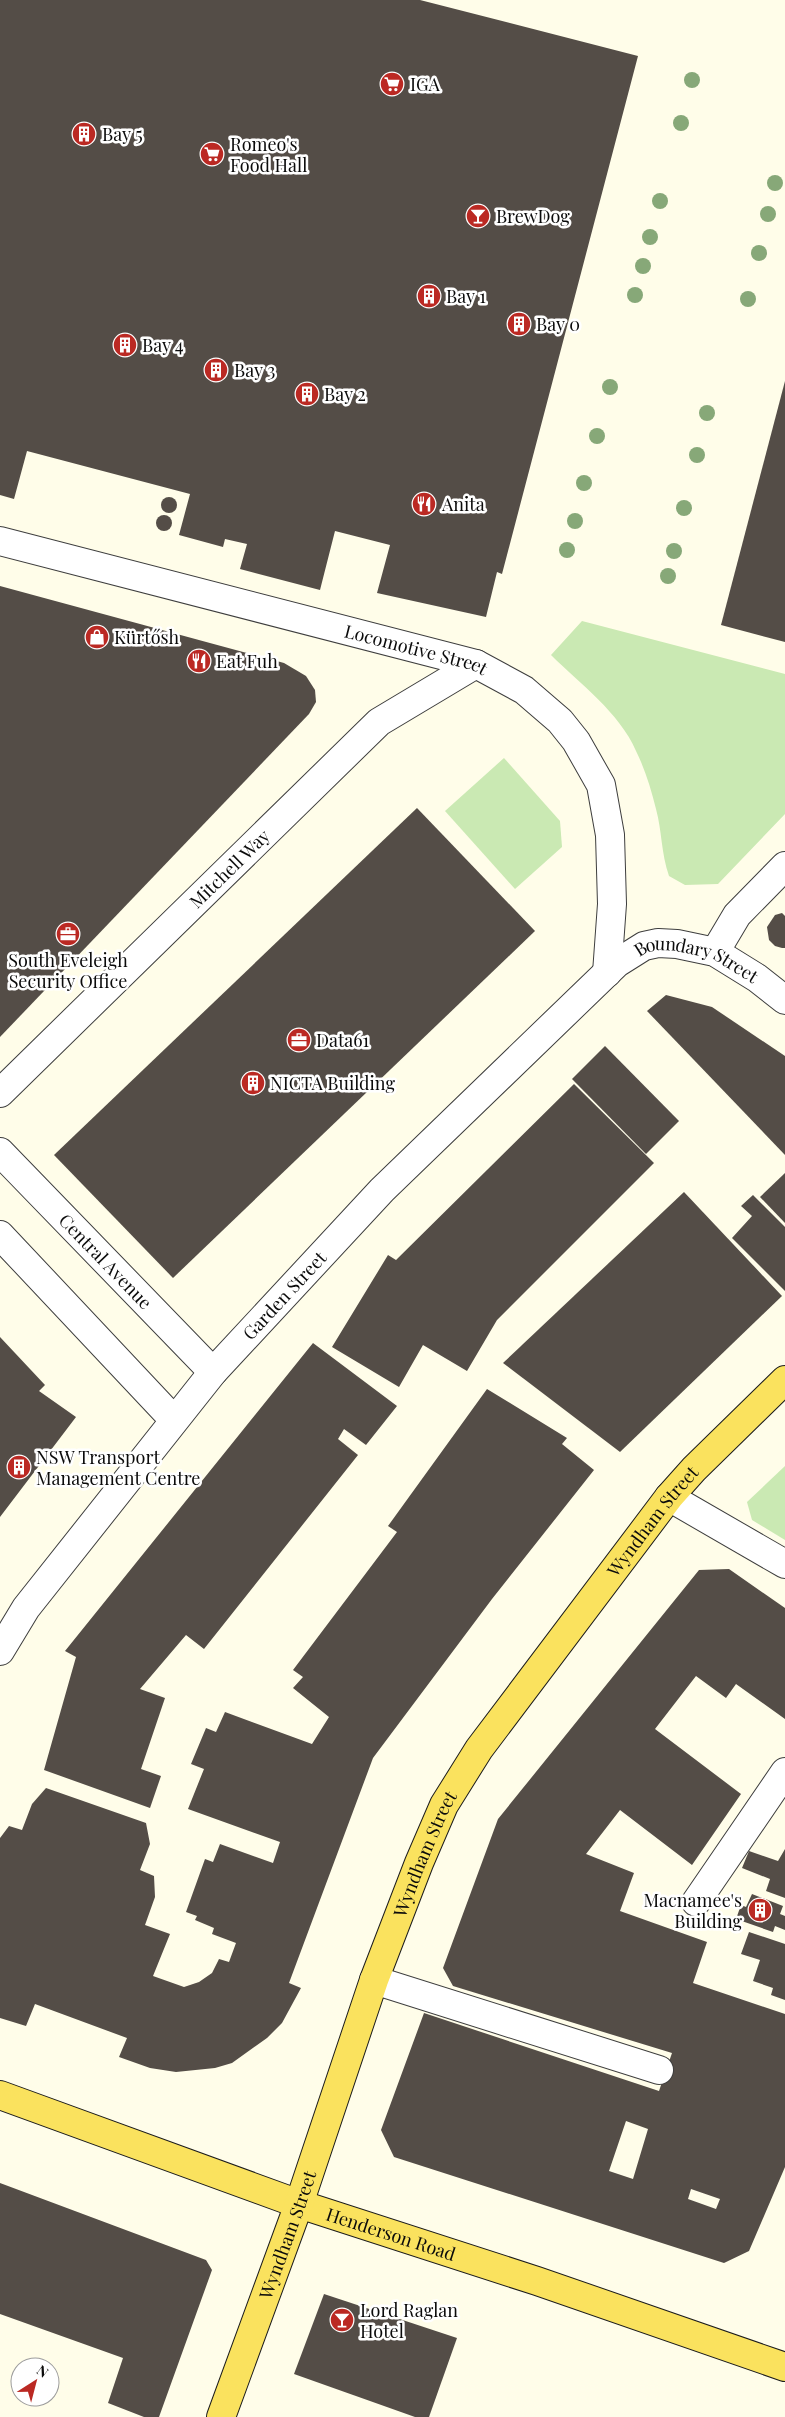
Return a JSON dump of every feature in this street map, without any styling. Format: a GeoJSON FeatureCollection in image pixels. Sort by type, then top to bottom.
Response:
{"type":"FeatureCollection","features":[{"type":"Feature","properties":{"kind":"main road","name":"Wyndham Street"},"geometry":{"type":"LineString","coordinates":[[221,2417],[300,2204],[374,1980],[444,1805],[464,1773],[669,1497],[785,1380]]}},
{"type":"Feature","properties":{"kind":"main road","name":"Henderson Road"},"geometry":{"type":"LineString","coordinates":[[0,2095],[300,2204],[537,2281],[785,2367]]}},
{"type":"Feature","properties":{"kind":"street","name":"Locomotive Street"},"geometry":{"type":"LineString","coordinates":[[0,541],[476,664],[524,690],[560,721],[576,741],[601,784],[610,835],[612,904],[607,973]]}},
{"type":"Feature","properties":{"kind":"street","name":"Mitchell Way"},"geometry":{"type":"LineString","coordinates":[[0,1093],[379,722],[476,664]]}},
{"type":"Feature","properties":{"kind":"street"},"geometry":{"type":"LineString","coordinates":[[715,952],[737,915],[785,866]]}},
{"type":"Feature","properties":{"kind":"street","name":"Boundary Street"},"geometry":{"type":"LineString","coordinates":[[607,973],[630,953],[644,946],[658,943],[677,944],[715,952],[757,978],[785,1000]]}},
{"type":"Feature","properties":{"kind":"street","name":"Garden Street"},"geometry":{"type":"LineString","coordinates":[[0,1651],[26,1608],[213,1372],[382,1190],[607,973]]}},
{"type":"Feature","properties":{"kind":"street","name":"Central Avenue"},"geometry":{"type":"LineString","coordinates":[[0,1152],[213,1372]]}},
{"type":"Feature","properties":{"kind":"street"},"geometry":{"type":"LineString","coordinates":[[0,1235],[174,1420]]}},
{"type":"Feature","properties":{"kind":"street"},"geometry":{"type":"LineString","coordinates":[[669,1497],[785,1564]]}},
{"type":"Feature","properties":{"kind":"street"},"geometry":{"type":"LineString","coordinates":[[696,1902],[785,1772]]}},
{"type":"Feature","properties":{"kind":"street"},"geometry":{"type":"LineString","coordinates":[[374,1980],[659,2070]]}},
{"type":"Feature","properties":{"kind":"green space"},"geometry":{"type":"Polygon","coordinates":[[[582,621],[785,674],[785,814],[718,884],[685,885],[669,876],[664,859],[658,817],[648,779],[629,737],[609,711],[551,655],[582,621]]]}},
{"type":"Feature","properties":{"kind":"green space"},"geometry":{"type":"Polygon","coordinates":[[[504,758],[560,821],[562,847],[515,889],[445,811],[504,758]]]}},
{"type":"Feature","properties":{"kind":"green space"},"geometry":{"type":"Polygon","coordinates":[[[785,1466],[785,1540],[752,1520],[747,1502],[785,1466]]]}},
{"type":"Feature","properties":{"kind":"building"},"geometry":{"type":"Polygon","coordinates":[[[0,0],[420,0],[638,56],[502,574],[497,572],[486,617],[377,593],[390,545],[335,531],[320,590],[240,569],[247,544],[225,539],[223,547],[179,535],[190,494],[27,451],[14,499],[0,495],[0,0]]]}},
{"type":"Feature","properties":{"kind":"building"},"geometry":{"type":"Polygon","coordinates":[[[785,381],[785,642],[721,625],[785,381]]]}},
{"type":"Feature","properties":{"kind":"building"},"geometry":{"type":"Polygon","coordinates":[[[166,497],[172,497],[177,502],[175,511],[166,513],[161,508],[161,502],[166,497]]]}},
{"type":"Feature","properties":{"kind":"building"},"geometry":{"type":"Polygon","coordinates":[[[161,515],[167,515],[172,520],[170,529],[161,531],[156,526],[156,520],[161,515]]]}},
{"type":"Feature","properties":{"kind":"building"},"geometry":{"type":"Polygon","coordinates":[[[0,586],[284,663],[306,676],[315,690],[316,702],[309,714],[0,1037],[0,586]]]}},
{"type":"Feature","properties":{"kind":"building","name":"NICTA Building"},"geometry":{"type":"Polygon","coordinates":[[[417,808],[535,931],[173,1278],[54,1155],[417,808]]]}},
{"type":"Feature","properties":{"kind":"building"},"geometry":{"type":"Polygon","coordinates":[[[782,913],[785,916],[785,948],[775,946],[769,940],[767,927],[775,915],[782,913]]]}},
{"type":"Feature","properties":{"kind":"building"},"geometry":{"type":"Polygon","coordinates":[[[666,995],[712,1007],[785,1056],[785,1155],[647,1011],[666,995]]]}},
{"type":"Feature","properties":{"kind":"building"},"geometry":{"type":"Polygon","coordinates":[[[605,1046],[679,1121],[646,1154],[572,1079],[605,1046]]]}},
{"type":"Feature","properties":{"kind":"building"},"geometry":{"type":"Polygon","coordinates":[[[574,1084],[654,1163],[497,1320],[467,1371],[423,1345],[399,1387],[332,1347],[388,1255],[396,1260],[574,1084]]]}},
{"type":"Feature","properties":{"kind":"building"},"geometry":{"type":"Polygon","coordinates":[[[785,1173],[785,1223],[760,1197],[785,1173]]]}},
{"type":"Feature","properties":{"kind":"building"},"geometry":{"type":"Polygon","coordinates":[[[684,1192],[782,1296],[620,1452],[503,1363],[684,1192]]]}},
{"type":"Feature","properties":{"kind":"building"},"geometry":{"type":"Polygon","coordinates":[[[753,1195],[785,1227],[785,1291],[732,1238],[752,1216],[741,1206],[753,1195]]]}},
{"type":"Feature","properties":{"kind":"building","name":"NSW Transport Management Centre"},"geometry":{"type":"Polygon","coordinates":[[[0,1337],[45,1385],[39,1391],[76,1417],[0,1517],[0,1337]]]}},
{"type":"Feature","properties":{"kind":"building"},"geometry":{"type":"Polygon","coordinates":[[[313,1343],[397,1406],[366,1445],[344,1429],[338,1439],[358,1455],[204,1649],[186,1635],[140,1689],[165,1698],[141,1769],[161,1776],[150,1808],[44,1770],[76,1657],[65,1651],[313,1343]]]}},
{"type":"Feature","properties":{"kind":"building"},"geometry":{"type":"Polygon","coordinates":[[[487,1389],[567,1438],[562,1444],[594,1470],[492,1599],[373,1758],[289,1983],[301,1988],[282,2023],[267,2038],[232,2063],[215,2068],[176,2072],[150,2068],[119,2057],[127,2038],[35,2004],[26,2026],[0,2018],[0,1838],[9,1826],[22,1830],[32,1804],[46,1788],[146,1823],[150,1844],[140,1870],[154,1876],[155,1897],[145,1925],[170,1934],[153,1976],[184,1987],[199,1982],[212,1973],[219,1959],[229,1962],[236,1943],[212,1934],[214,1928],[195,1920],[197,1916],[186,1912],[205,1859],[213,1862],[220,1844],[273,1863],[280,1842],[188,1809],[204,1769],[191,1764],[206,1728],[216,1732],[225,1712],[312,1744],[329,1717],[293,1688],[303,1677],[293,1670],[397,1532],[388,1526],[487,1389]]]}},
{"type":"Feature","properties":{"kind":"building"},"geometry":{"type":"Polygon","coordinates":[[[729,1569],[785,1608],[785,1719],[736,1684],[726,1698],[696,1676],[655,1729],[741,1794],[692,1865],[620,1810],[586,1854],[634,1873],[620,1911],[707,1942],[693,1983],[785,2014],[785,2167],[749,2251],[724,2263],[394,2157],[381,2130],[424,2013],[659,2091],[672,2053],[453,1986],[443,1968],[498,1819],[699,1570],[729,1569]],[[626,2121],[609,2171],[633,2179],[648,2129],[626,2121]],[[691,2189],[688,2199],[716,2209],[720,2199],[691,2189]]]}},
{"type":"Feature","properties":{"kind":"building","name":"Macnamee's Building"},"geometry":{"type":"Polygon","coordinates":[[[785,1849],[785,1898],[766,1891],[770,1879],[742,1868],[749,1851],[778,1861],[785,1849]]]}},
{"type":"Feature","properties":{"kind":"building","name":"Macnamee's Building"},"geometry":{"type":"Polygon","coordinates":[[[752,1894],[783,1906],[780,1914],[785,1916],[785,1930],[775,1926],[773,1932],[736,1919],[741,1905],[746,1907],[752,1894]]]}},
{"type":"Feature","properties":{"kind":"building"},"geometry":{"type":"Polygon","coordinates":[[[749,1932],[785,1944],[785,2000],[771,1995],[773,1988],[753,1981],[760,1960],[741,1954],[749,1932]]]}},
{"type":"Feature","properties":{"kind":"building"},"geometry":{"type":"Polygon","coordinates":[[[0,2183],[206,2260],[212,2270],[159,2417],[144,2417],[108,2403],[123,2358],[0,2314],[0,2183]]]}},
{"type":"Feature","properties":{"kind":"building"},"geometry":{"type":"Polygon","coordinates":[[[324,2294],[457,2338],[429,2417],[415,2417],[294,2374],[324,2294]]]}},
{"type":"Feature","properties":{"kind":"place","name":"IGA"},"geometry":{"type":"Point","coordinates":[392,84]}},
{"type":"Feature","properties":{"kind":"place","name":"Bay 5"},"geometry":{"type":"Point","coordinates":[84,134]}},
{"type":"Feature","properties":{"kind":"place","name":"Romeo's Food Hall"},"geometry":{"type":"Point","coordinates":[212,154]}},
{"type":"Feature","properties":{"kind":"place","name":"BrewDog"},"geometry":{"type":"Point","coordinates":[478,216]}},
{"type":"Feature","properties":{"kind":"place","name":"Bay 1"},"geometry":{"type":"Point","coordinates":[429,296]}},
{"type":"Feature","properties":{"kind":"place","name":"Bay 0"},"geometry":{"type":"Point","coordinates":[519,324]}},
{"type":"Feature","properties":{"kind":"place","name":"Bay 4"},"geometry":{"type":"Point","coordinates":[125,345]}},
{"type":"Feature","properties":{"kind":"place","name":"Bay 3"},"geometry":{"type":"Point","coordinates":[216,370]}},
{"type":"Feature","properties":{"kind":"place","name":"Bay 2"},"geometry":{"type":"Point","coordinates":[307,394]}},
{"type":"Feature","properties":{"kind":"place","name":"Anita"},"geometry":{"type":"Point","coordinates":[424,504]}},
{"type":"Feature","properties":{"kind":"place","name":"Kürtősh"},"geometry":{"type":"Point","coordinates":[97,637]}},
{"type":"Feature","properties":{"kind":"place","name":"Eat Fuh"},"geometry":{"type":"Point","coordinates":[199,661]}},
{"type":"Feature","properties":{"kind":"place","name":"South Eveleigh Security Office"},"geometry":{"type":"Point","coordinates":[68,934]}},
{"type":"Feature","properties":{"kind":"place","name":"Data61"},"geometry":{"type":"Point","coordinates":[299,1040]}},
{"type":"Feature","properties":{"kind":"place","name":"NICTA Building"},"geometry":{"type":"Point","coordinates":[253,1083]}},
{"type":"Feature","properties":{"kind":"place","name":"NSW Transport Management Centre"},"geometry":{"type":"Point","coordinates":[19,1467]}},
{"type":"Feature","properties":{"kind":"place","name":"Macnamee's Building"},"geometry":{"type":"Point","coordinates":[760,1910]}},
{"type":"Feature","properties":{"kind":"place","name":"Lord Raglan Hotel"},"geometry":{"type":"Point","coordinates":[342,2320]}}]}
